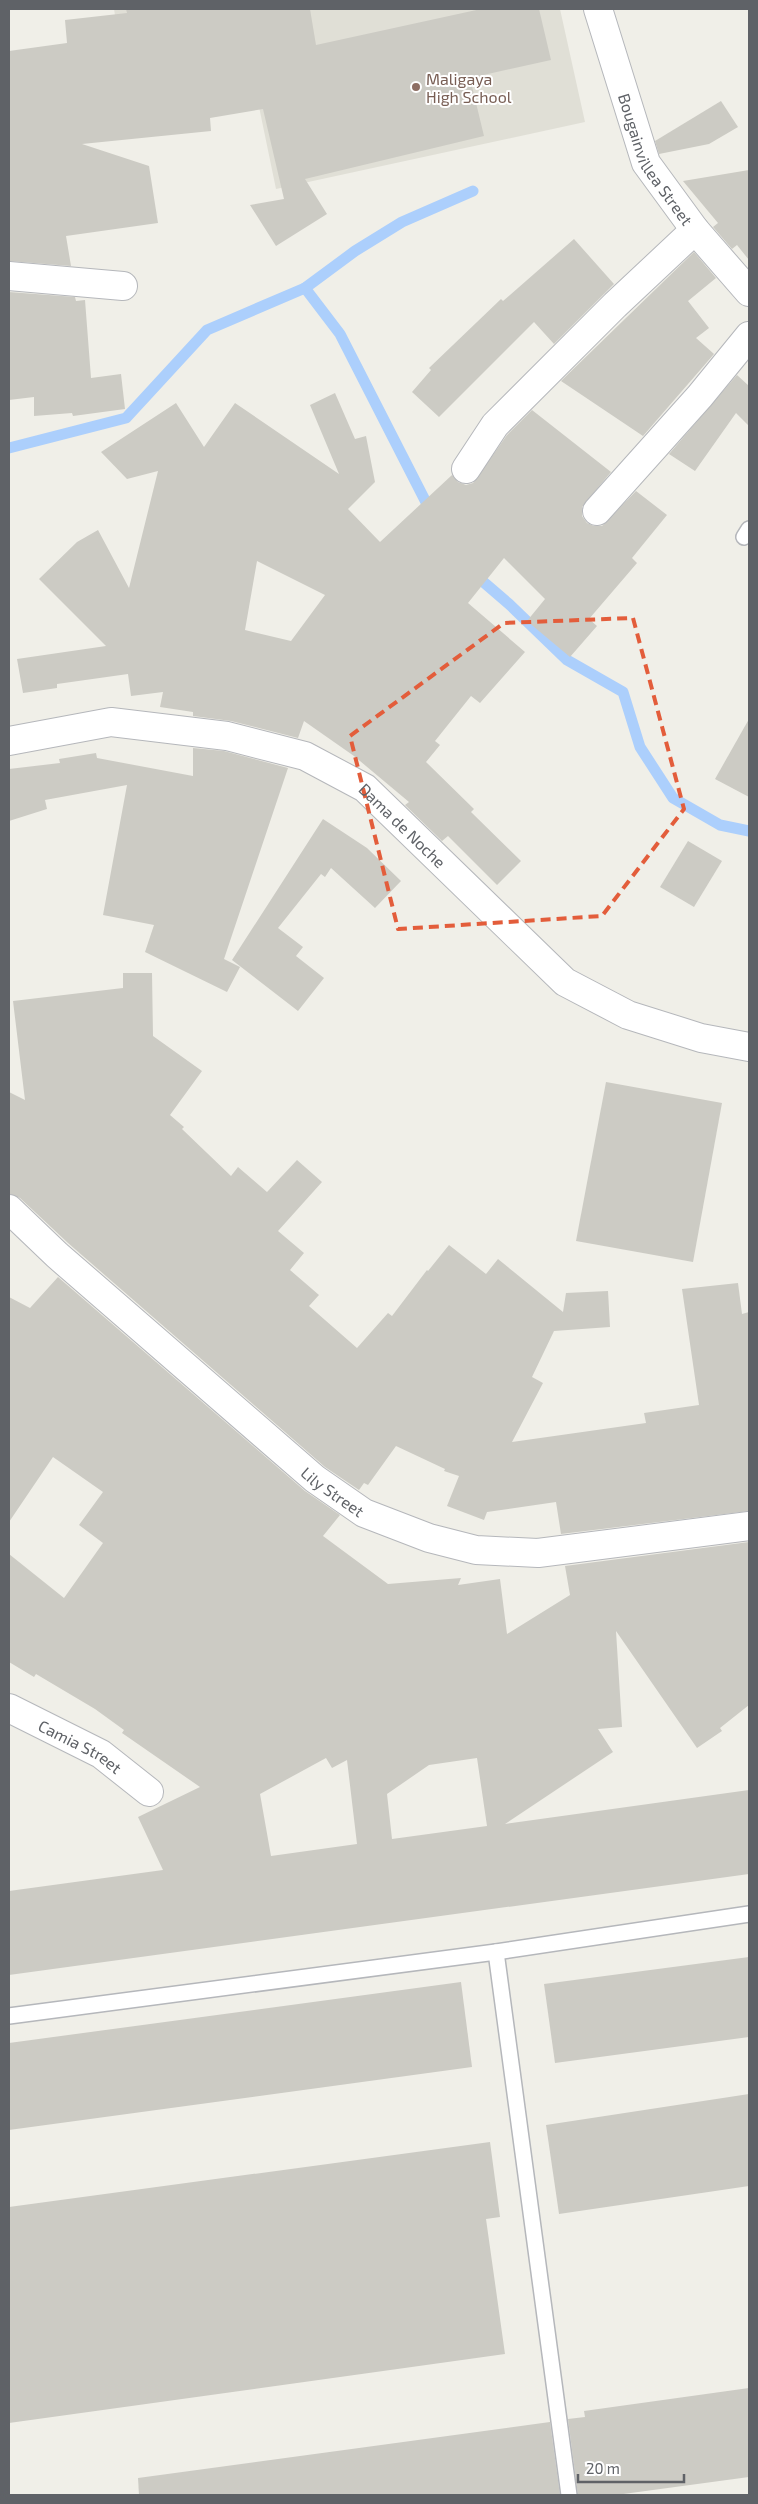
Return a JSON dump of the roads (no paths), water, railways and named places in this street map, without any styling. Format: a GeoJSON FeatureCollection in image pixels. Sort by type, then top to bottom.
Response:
{"type":"FeatureCollection","features":[{"type":"Feature","properties":{"kind":"street","name":"Bougainvillea Street"},"geometry":{"type":"LineString","coordinates":[[598,9],[646,163],[695,230],[749,292]]}},
{"type":"Feature","properties":{"kind":"street"},"geometry":{"type":"LineString","coordinates":[[466,469],[495,425],[615,305],[695,230]]}},
{"type":"Feature","properties":{"kind":"street"},"geometry":{"type":"LineString","coordinates":[[9,276],[123,286]]}},
{"type":"Feature","properties":{"kind":"street"},"geometry":{"type":"LineString","coordinates":[[597,510],[700,396],[749,336]]}},
{"type":"Feature","properties":{"kind":"street","name":"Dama de Noche"},"geometry":{"type":"LineString","coordinates":[[9,741],[111,722],[227,736],[305,756],[365,788],[565,982],[628,1014],[701,1038],[749,1047]]}},
{"type":"Feature","properties":{"kind":"street","name":"Lily Street"},"geometry":{"type":"LineString","coordinates":[[9,1209],[64,1261],[315,1478],[364,1513],[429,1538],[476,1550],[538,1553],[749,1526]]}},
{"type":"Feature","properties":{"kind":"street","name":"Camia Street"},"geometry":{"type":"LineString","coordinates":[[9,1708],[101,1754],[149,1792]]}},
{"type":"Feature","properties":{"kind":"lane"},"geometry":{"type":"LineString","coordinates":[[9,2016],[496,1952],[749,1914]]}},
{"type":"Feature","properties":{"kind":"lane"},"geometry":{"type":"LineString","coordinates":[[496,1952],[569,2495]]}},
{"type":"Feature","properties":{"kind":"waterway"},"geometry":{"type":"LineString","coordinates":[[9,448],[126,418],[207,330],[305,288],[355,251],[402,222],[473,191]]}},
{"type":"Feature","properties":{"kind":"waterway"},"geometry":{"type":"LineString","coordinates":[[305,288],[340,334],[431,512]]}},
{"type":"Feature","properties":{"kind":"waterway"},"geometry":{"type":"LineString","coordinates":[[473,573],[509,604],[567,660],[623,692],[640,747],[673,798],[720,825],[749,831]]}},
{"type":"Feature","properties":{"kind":"place","name":"Maligaya High School"},"geometry":{"type":"Point","coordinates":[416,87]}}]}
